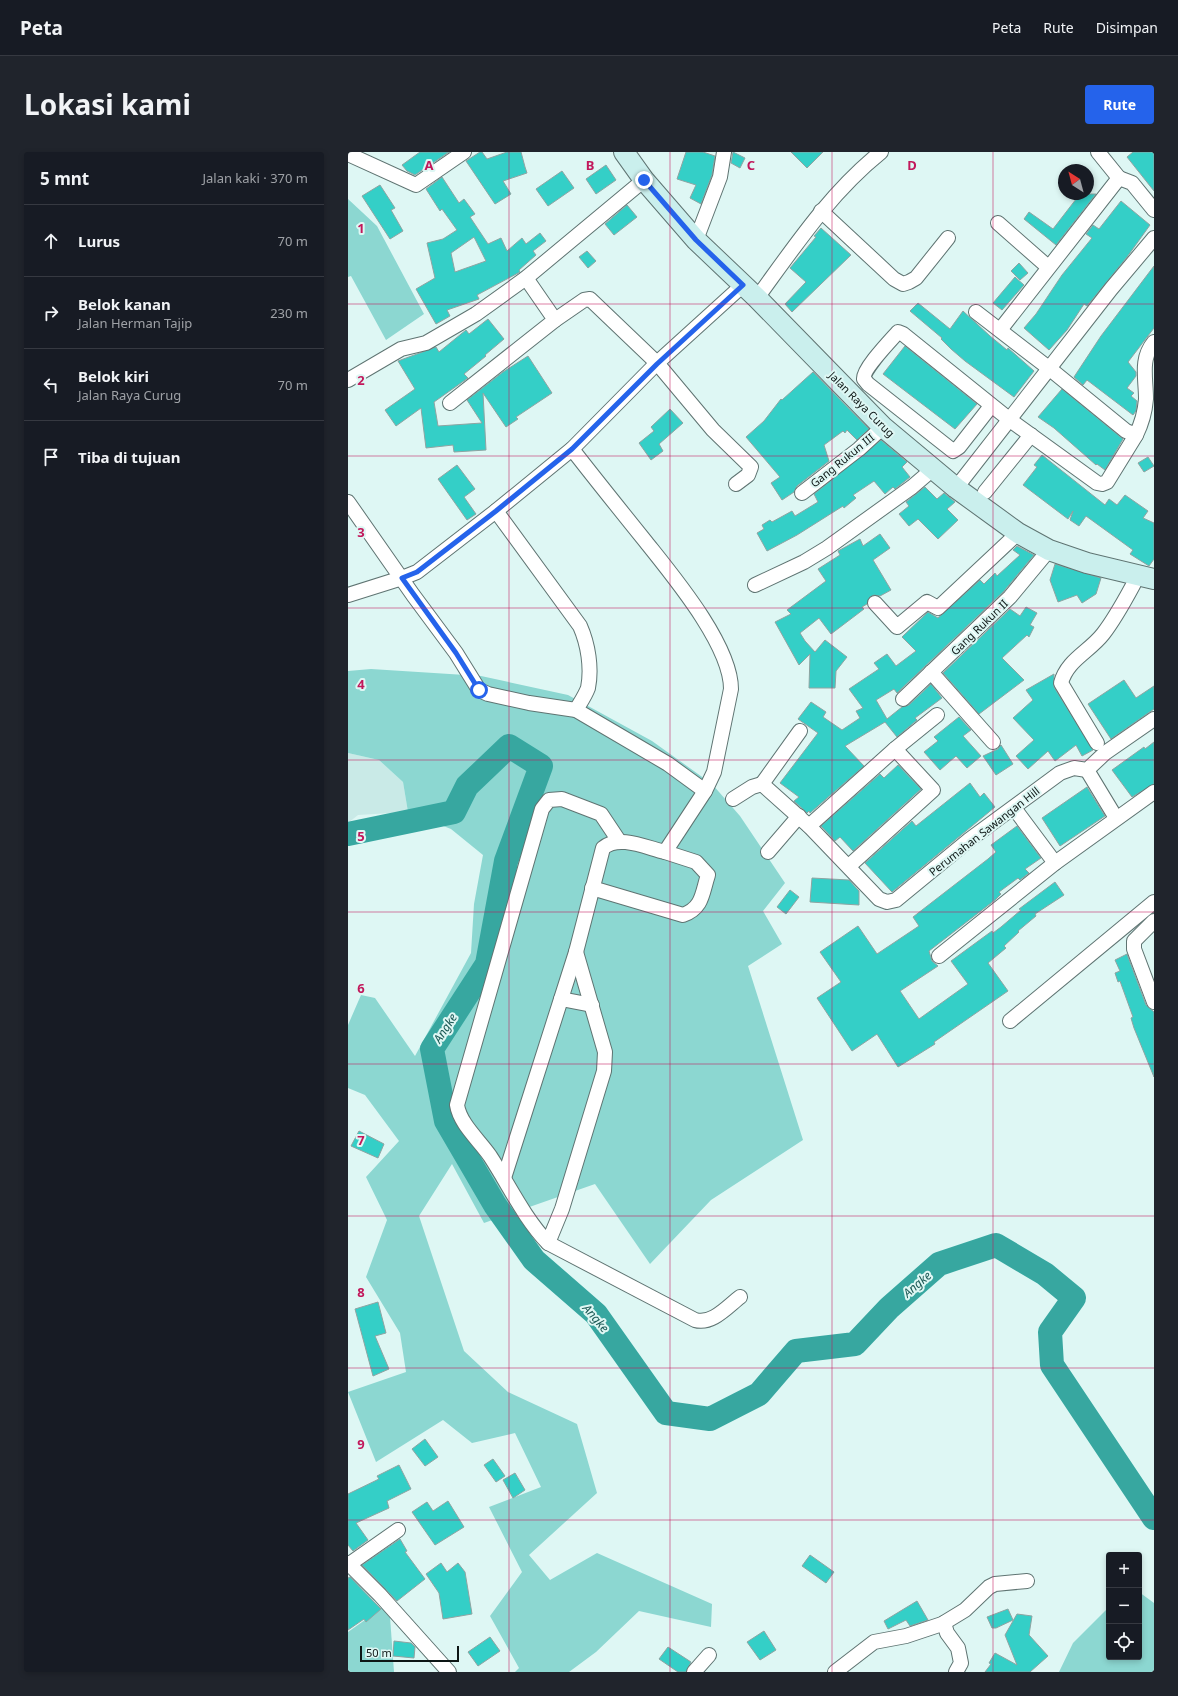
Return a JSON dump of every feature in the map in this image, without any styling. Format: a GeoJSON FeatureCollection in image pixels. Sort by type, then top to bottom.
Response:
{"type":"FeatureCollection","features":[{"type":"Feature","properties":{"kind":"main road","name":"Jalan Raya Curug"},"geometry":{"type":"LineString","coordinates":[[624,152],[644,180],[696,240],[750,292],[883,427],[956,488],[1018,533],[1049,550],[1087,564],[1146,578]]}},
{"type":"Feature","properties":{"kind":"street"},"geometry":{"type":"LineString","coordinates":[[348,154],[416,185],[464,152]]}},
{"type":"Feature","properties":{"kind":"street"},"geometry":{"type":"LineString","coordinates":[[696,240],[720,177],[724,152]]}},
{"type":"Feature","properties":{"kind":"street"},"geometry":{"type":"LineString","coordinates":[[348,595],[417,572],[496,511],[572,449],[657,364],[750,292],[848,181],[881,152]]}},
{"type":"Feature","properties":{"kind":"street"},"geometry":{"type":"LineString","coordinates":[[1098,152],[1119,178],[1132,183],[1154,210]]}},
{"type":"Feature","properties":{"kind":"street"},"geometry":{"type":"LineString","coordinates":[[1000,330],[1119,178]]}},
{"type":"Feature","properties":{"kind":"street"},"geometry":{"type":"LineString","coordinates":[[348,380],[401,349],[426,343],[476,314],[526,278],[644,180]]}},
{"type":"Feature","properties":{"kind":"street"},"geometry":{"type":"LineString","coordinates":[[821,211],[894,280],[903,284],[916,278],[948,238]]}},
{"type":"Feature","properties":{"kind":"street"},"geometry":{"type":"LineString","coordinates":[[998,223],[1048,267]]}},
{"type":"Feature","properties":{"kind":"street"},"geometry":{"type":"LineString","coordinates":[[956,488],[1111,289],[1154,238]]}},
{"type":"Feature","properties":{"kind":"street"},"geometry":{"type":"LineString","coordinates":[[526,278],[555,320]]}},
{"type":"Feature","properties":{"kind":"street"},"geometry":{"type":"LineString","coordinates":[[450,403],[555,320],[584,300],[590,299],[657,364],[713,430],[751,467],[748,475],[736,484]]}},
{"type":"Feature","properties":{"kind":"street"},"geometry":{"type":"LineString","coordinates":[[976,312],[1050,369],[1126,431],[1136,435]]}},
{"type":"Feature","properties":{"kind":"street"},"geometry":{"type":"LineString","coordinates":[[991,406],[958,447],[953,451],[868,384],[864,379],[865,374],[898,332],[908,337],[991,406],[1097,483],[1102,484],[1107,482],[1136,435],[1144,412],[1146,387],[1144,363],[1146,356],[1154,342]]}},
{"type":"Feature","properties":{"kind":"street","name":"Gang Rukun III"},"geometry":{"type":"LineString","coordinates":[[802,493],[859,449],[883,427]]}},
{"type":"Feature","properties":{"kind":"street"},"geometry":{"type":"LineString","coordinates":[[985,492],[1030,435]]}},
{"type":"Feature","properties":{"kind":"street"},"geometry":{"type":"LineString","coordinates":[[572,449],[688,596],[720,648],[731,676],[731,689],[714,772],[705,791],[665,852]]}},
{"type":"Feature","properties":{"kind":"street"},"geometry":{"type":"LineString","coordinates":[[755,584],[804,562],[827,548],[912,487],[933,469]]}},
{"type":"Feature","properties":{"kind":"street"},"geometry":{"type":"LineString","coordinates":[[348,502],[456,653],[479,690],[488,694],[529,703],[576,710],[668,764],[705,791]]}},
{"type":"Feature","properties":{"kind":"street"},"geometry":{"type":"LineString","coordinates":[[496,511],[580,626],[586,641],[588,687],[585,696],[576,710]]}},
{"type":"Feature","properties":{"kind":"street"},"geometry":{"type":"LineString","coordinates":[[875,603],[897,627],[927,602],[938,608],[1018,533]]}},
{"type":"Feature","properties":{"kind":"street","name":"Gang Rukun II"},"geometry":{"type":"LineString","coordinates":[[903,699],[1010,597],[1049,550]]}},
{"type":"Feature","properties":{"kind":"street"},"geometry":{"type":"LineString","coordinates":[[1097,743],[1061,683],[1063,674],[1069,666],[1102,635],[1118,612],[1146,578]]}},
{"type":"Feature","properties":{"kind":"street"},"geometry":{"type":"LineString","coordinates":[[932,672],[993,742]]}},
{"type":"Feature","properties":{"kind":"street"},"geometry":{"type":"LineString","coordinates":[[810,826],[895,749],[937,715]]}},
{"type":"Feature","properties":{"kind":"street"},"geometry":{"type":"LineString","coordinates":[[1116,818],[1087,770],[1105,753],[1154,719]]}},
{"type":"Feature","properties":{"kind":"street"},"geometry":{"type":"LineString","coordinates":[[733,800],[752,787],[762,784],[800,731]]}},
{"type":"Feature","properties":{"kind":"street"},"geometry":{"type":"LineString","coordinates":[[849,866],[933,790],[895,749]]}},
{"type":"Feature","properties":{"kind":"street","name":"Perumahan Sawangan Hill"},"geometry":{"type":"LineString","coordinates":[[762,784],[810,826],[880,899],[886,902],[896,900],[969,840],[1060,773],[1074,768],[1087,770]]}},
{"type":"Feature","properties":{"kind":"street"},"geometry":{"type":"LineString","coordinates":[[939,956],[1055,863],[1154,792]]}},
{"type":"Feature","properties":{"kind":"street"},"geometry":{"type":"LineString","coordinates":[[619,841],[601,814],[562,799],[549,800],[542,809],[457,1105],[459,1114],[504,1178],[532,1226],[548,1243],[695,1320],[704,1322],[712,1319],[740,1298]]}},
{"type":"Feature","properties":{"kind":"street"},"geometry":{"type":"LineString","coordinates":[[1014,808],[1055,863]]}},
{"type":"Feature","properties":{"kind":"street"},"geometry":{"type":"LineString","coordinates":[[768,852],[798,816]]}},
{"type":"Feature","properties":{"kind":"street"},"geometry":{"type":"LineString","coordinates":[[504,1178],[576,952],[592,888],[603,848],[607,844],[619,841],[665,852],[696,862],[708,875],[699,905],[692,912],[683,915],[592,888]]}},
{"type":"Feature","properties":{"kind":"street"},"geometry":{"type":"LineString","coordinates":[[1010,1021],[1154,902]]}},
{"type":"Feature","properties":{"kind":"street"},"geometry":{"type":"LineString","coordinates":[[1154,921],[1134,941],[1134,949],[1154,1002]]}},
{"type":"Feature","properties":{"kind":"street"},"geometry":{"type":"LineString","coordinates":[[548,1243],[562,1209],[604,1071],[606,1052],[576,952]]}},
{"type":"Feature","properties":{"kind":"street"},"geometry":{"type":"LineString","coordinates":[[561,999],[592,1005]]}},
{"type":"Feature","properties":{"kind":"street"},"geometry":{"type":"LineString","coordinates":[[398,1530],[348,1564],[380,1595],[449,1672]]}},
{"type":"Feature","properties":{"kind":"street"},"geometry":{"type":"LineString","coordinates":[[835,1672],[874,1642],[906,1636],[944,1623],[965,1610],[989,1586],[995,1584],[1027,1582]]}},
{"type":"Feature","properties":{"kind":"street"},"geometry":{"type":"LineString","coordinates":[[944,1623],[947,1633],[958,1648],[961,1663],[956,1672]]}},
{"type":"Feature","properties":{"kind":"street"},"geometry":{"type":"LineString","coordinates":[[694,1672],[709,1655]]}},
{"type":"Feature","properties":{"kind":"shaded area"},"geometry":{"type":"Polygon","coordinates":[[[348,199],[377,226],[424,314],[386,340],[351,276],[348,277],[348,199]]]}},
{"type":"Feature","properties":{"kind":"shaded area"},"geometry":{"type":"Polygon","coordinates":[[[371,669],[481,676],[568,695],[652,741],[712,784],[740,816],[785,883],[763,911],[782,944],[748,966],[803,1140],[711,1200],[650,1264],[595,1184],[484,1223],[452,1164],[419,1216],[464,1351],[508,1392],[577,1424],[597,1493],[529,1555],[550,1580],[597,1553],[712,1604],[711,1627],[639,1611],[596,1652],[569,1672],[515,1672],[519,1668],[490,1616],[522,1572],[489,1507],[541,1487],[515,1433],[472,1443],[443,1420],[376,1462],[348,1392],[406,1372],[400,1333],[366,1277],[387,1220],[366,1177],[399,1141],[365,1095],[348,1088],[348,1025],[361,995],[375,998],[415,1056],[471,953],[474,904],[483,855],[451,829],[408,812],[403,782],[379,760],[348,753],[348,671],[371,669]]]}},
{"type":"Feature","properties":{"kind":"shaded area"},"geometry":{"type":"Polygon","coordinates":[[[348,753],[379,760],[403,782],[408,812],[358,815],[348,823],[348,753]]]}},
{"type":"Feature","properties":{"kind":"shaded area"},"geometry":{"type":"Polygon","coordinates":[[[1142,1594],[1154,1603],[1154,1672],[1059,1672],[1073,1643],[1106,1610],[1106,1660],[1142,1660],[1142,1594]]]}},
{"type":"Feature","properties":{"kind":"shaded area"},"geometry":{"type":"Polygon","coordinates":[[[389,1603],[394,1672],[348,1672],[348,1632],[389,1603]]]}},
{"type":"Feature","properties":{"kind":"building"},"geometry":{"type":"Polygon","coordinates":[[[420,152],[449,152],[415,175],[407,171],[402,165],[420,152]]]}},
{"type":"Feature","properties":{"kind":"building"},"geometry":{"type":"Polygon","coordinates":[[[482,152],[487,159],[507,152],[521,152],[527,173],[503,181],[511,194],[495,204],[466,161],[482,152]]]}},
{"type":"Feature","properties":{"kind":"building"},"geometry":{"type":"Polygon","coordinates":[[[686,152],[703,152],[715,156],[712,175],[701,204],[690,198],[696,185],[677,179],[686,152]]]}},
{"type":"Feature","properties":{"kind":"building"},"geometry":{"type":"Polygon","coordinates":[[[733,152],[745,158],[740,168],[731,163],[733,152]]]}},
{"type":"Feature","properties":{"kind":"building"},"geometry":{"type":"Polygon","coordinates":[[[791,152],[823,152],[807,168],[791,152]]]}},
{"type":"Feature","properties":{"kind":"building"},"geometry":{"type":"Polygon","coordinates":[[[1133,152],[1154,152],[1154,191],[1127,157],[1133,152]]]}},
{"type":"Feature","properties":{"kind":"building"},"geometry":{"type":"Polygon","coordinates":[[[606,165],[616,180],[596,194],[586,179],[606,165]]]}},
{"type":"Feature","properties":{"kind":"building"},"geometry":{"type":"Polygon","coordinates":[[[562,171],[574,188],[548,206],[536,189],[562,171]]]}},
{"type":"Feature","properties":{"kind":"building"},"geometry":{"type":"Polygon","coordinates":[[[442,177],[459,203],[464,199],[475,214],[470,217],[488,244],[501,238],[507,251],[522,238],[526,244],[540,233],[546,241],[533,251],[536,255],[519,270],[520,272],[477,295],[479,299],[447,310],[450,316],[436,324],[416,289],[435,278],[427,243],[443,239],[457,230],[442,209],[440,211],[426,189],[442,177]],[[474,237],[451,253],[455,272],[486,261],[474,237]]]}},
{"type":"Feature","properties":{"kind":"building"},"geometry":{"type":"Polygon","coordinates":[[[380,185],[395,208],[391,210],[403,231],[390,239],[362,196],[380,185]]]}},
{"type":"Feature","properties":{"kind":"building"},"geometry":{"type":"Polygon","coordinates":[[[1075,200],[1091,200],[1056,245],[1024,219],[1029,212],[1053,229],[1075,200]]]}},
{"type":"Feature","properties":{"kind":"building"},"geometry":{"type":"Polygon","coordinates":[[[1121,201],[1150,225],[1127,257],[1087,306],[1084,304],[1067,330],[1049,350],[1024,328],[1036,314],[1062,275],[1092,238],[1086,234],[1093,225],[1099,229],[1121,201]]]}},
{"type":"Feature","properties":{"kind":"building"},"geometry":{"type":"Polygon","coordinates":[[[627,205],[637,217],[614,235],[605,224],[627,205]]]}},
{"type":"Feature","properties":{"kind":"building"},"geometry":{"type":"Polygon","coordinates":[[[821,228],[851,255],[792,312],[785,304],[806,282],[790,268],[816,237],[814,236],[821,228]]]}},
{"type":"Feature","properties":{"kind":"building"},"geometry":{"type":"Polygon","coordinates":[[[587,251],[596,261],[588,268],[579,257],[587,251]]]}},
{"type":"Feature","properties":{"kind":"building"},"geometry":{"type":"Polygon","coordinates":[[[1019,263],[1028,273],[1020,280],[1011,271],[1019,263]]]}},
{"type":"Feature","properties":{"kind":"building"},"geometry":{"type":"Polygon","coordinates":[[[1154,266],[1154,328],[1128,362],[1136,372],[1136,376],[1127,388],[1134,393],[1131,396],[1137,401],[1136,411],[1133,415],[1087,380],[1083,385],[1074,377],[1101,336],[1154,266]]]}},
{"type":"Feature","properties":{"kind":"building"},"geometry":{"type":"Polygon","coordinates":[[[1015,277],[1024,285],[1002,310],[993,303],[1015,277]]]}},
{"type":"Feature","properties":{"kind":"building"},"geometry":{"type":"Polygon","coordinates":[[[918,303],[950,329],[963,311],[990,336],[1007,350],[1008,348],[1034,371],[1014,397],[965,361],[941,339],[942,338],[910,311],[918,303]]]}},
{"type":"Feature","properties":{"kind":"building"},"geometry":{"type":"Polygon","coordinates":[[[488,319],[504,339],[464,374],[468,378],[434,402],[438,426],[482,423],[467,400],[503,372],[528,356],[552,393],[516,417],[518,419],[506,427],[483,393],[486,450],[454,452],[453,445],[426,448],[421,408],[396,426],[385,410],[415,389],[398,361],[436,347],[439,352],[466,330],[469,334],[488,319]]]}},
{"type":"Feature","properties":{"kind":"building"},"geometry":{"type":"Polygon","coordinates":[[[905,346],[977,404],[955,429],[883,374],[905,346]]]}},
{"type":"Feature","properties":{"kind":"building"},"geometry":{"type":"Polygon","coordinates":[[[813,372],[869,429],[857,440],[847,430],[845,433],[843,431],[824,445],[829,461],[797,486],[794,492],[782,500],[771,483],[780,477],[746,437],[764,421],[781,399],[782,400],[813,372]]]}},
{"type":"Feature","properties":{"kind":"building"},"geometry":{"type":"Polygon","coordinates":[[[1062,389],[1123,439],[1105,470],[1097,464],[1096,465],[1054,428],[1038,417],[1062,389]]]}},
{"type":"Feature","properties":{"kind":"building"},"geometry":{"type":"Polygon","coordinates":[[[670,409],[683,423],[659,444],[663,451],[651,460],[639,443],[654,431],[651,427],[670,409]]]}},
{"type":"Feature","properties":{"kind":"building"},"geometry":{"type":"Polygon","coordinates":[[[881,440],[907,462],[902,467],[910,477],[895,489],[893,487],[885,494],[874,481],[853,495],[856,498],[844,508],[843,506],[797,535],[767,551],[757,533],[764,529],[762,525],[770,520],[772,522],[792,511],[795,516],[818,502],[814,494],[881,440]]]}},
{"type":"Feature","properties":{"kind":"building"},"geometry":{"type":"Polygon","coordinates":[[[1042,455],[1105,505],[1109,499],[1117,505],[1125,495],[1148,511],[1143,518],[1154,523],[1154,559],[1149,566],[1130,554],[1133,550],[1086,516],[1079,526],[1070,520],[1073,511],[1068,519],[1023,485],[1037,467],[1034,465],[1042,455]]]}},
{"type":"Feature","properties":{"kind":"building"},"geometry":{"type":"Polygon","coordinates":[[[1148,457],[1154,466],[1144,472],[1138,463],[1148,457]]]}},
{"type":"Feature","properties":{"kind":"building"},"geometry":{"type":"Polygon","coordinates":[[[457,465],[475,489],[464,497],[476,514],[467,520],[438,479],[457,465]]]}},
{"type":"Feature","properties":{"kind":"building"},"geometry":{"type":"Polygon","coordinates":[[[925,487],[937,499],[944,493],[955,502],[947,509],[958,520],[938,539],[918,519],[909,526],[899,514],[909,506],[906,502],[925,487]]]}},
{"type":"Feature","properties":{"kind":"building"},"geometry":{"type":"Polygon","coordinates":[[[880,534],[890,548],[873,560],[891,590],[880,596],[874,595],[870,597],[867,604],[862,607],[864,609],[831,634],[819,618],[800,633],[815,652],[825,640],[847,657],[836,671],[835,688],[809,688],[810,654],[799,665],[775,622],[791,614],[787,610],[826,581],[818,569],[840,555],[838,551],[860,539],[863,546],[880,534]]]}},
{"type":"Feature","properties":{"kind":"building"},"geometry":{"type":"Polygon","coordinates":[[[1017,546],[1034,555],[1004,591],[897,693],[894,689],[876,700],[887,719],[902,707],[909,705],[931,684],[942,698],[915,718],[917,720],[897,737],[885,722],[845,746],[864,766],[810,813],[809,811],[807,813],[794,801],[799,797],[780,783],[818,733],[798,719],[811,702],[826,712],[823,717],[842,730],[860,718],[856,711],[863,708],[849,689],[879,669],[874,663],[887,654],[896,666],[916,651],[902,637],[928,612],[938,618],[980,580],[984,584],[995,573],[997,576],[1020,555],[1013,550],[1017,546]]]}},
{"type":"Feature","properties":{"kind":"building"},"geometry":{"type":"Polygon","coordinates":[[[1055,564],[1101,578],[1096,594],[1082,603],[1077,595],[1058,602],[1050,580],[1055,564]]]}},
{"type":"Feature","properties":{"kind":"building"},"geometry":{"type":"Polygon","coordinates":[[[1026,607],[1037,613],[1030,625],[1034,627],[1029,637],[1027,635],[1002,658],[1024,680],[979,714],[943,673],[1010,609],[1020,616],[1026,607]]]}},
{"type":"Feature","properties":{"kind":"building"},"geometry":{"type":"Polygon","coordinates":[[[1054,674],[1054,687],[1093,750],[1082,756],[1076,745],[1055,761],[1048,751],[1028,769],[1016,756],[1034,740],[1013,718],[1033,700],[1026,690],[1054,674]]]}},
{"type":"Feature","properties":{"kind":"building"},"geometry":{"type":"Polygon","coordinates":[[[1124,680],[1136,698],[1154,686],[1154,709],[1111,739],[1088,704],[1124,680]]]}},
{"type":"Feature","properties":{"kind":"building"},"geometry":{"type":"Polygon","coordinates":[[[959,717],[971,730],[963,736],[981,756],[967,768],[956,756],[940,770],[924,752],[938,741],[934,737],[959,717]]]}},
{"type":"Feature","properties":{"kind":"building"},"geometry":{"type":"Polygon","coordinates":[[[1154,742],[1154,784],[1132,797],[1112,770],[1144,747],[1145,749],[1154,742]]]}},
{"type":"Feature","properties":{"kind":"building"},"geometry":{"type":"Polygon","coordinates":[[[1001,745],[1013,764],[996,775],[983,756],[998,749],[1001,745]]]}},
{"type":"Feature","properties":{"kind":"building"},"geometry":{"type":"Polygon","coordinates":[[[898,765],[921,789],[853,851],[840,837],[835,841],[821,826],[880,774],[884,778],[898,765]]]}},
{"type":"Feature","properties":{"kind":"building"},"geometry":{"type":"Polygon","coordinates":[[[970,783],[980,797],[984,793],[995,807],[892,892],[865,863],[912,821],[916,826],[970,783]]]}},
{"type":"Feature","properties":{"kind":"building"},"geometry":{"type":"Polygon","coordinates":[[[1087,787],[1105,816],[1060,846],[1042,818],[1087,787]]]}},
{"type":"Feature","properties":{"kind":"building"},"geometry":{"type":"Polygon","coordinates":[[[1017,826],[1041,858],[1025,869],[1029,873],[1020,880],[1018,878],[999,892],[1001,894],[995,900],[929,951],[932,961],[938,966],[900,991],[919,1019],[968,984],[951,961],[992,931],[993,933],[1001,927],[1021,910],[1019,909],[1055,882],[1064,895],[1035,914],[1036,916],[1018,931],[1019,932],[1004,946],[1006,948],[988,963],[1008,991],[934,1042],[935,1044],[898,1067],[877,1034],[852,1051],[817,998],[841,982],[820,952],[858,926],[877,954],[919,926],[913,917],[996,852],[991,845],[1017,826]]]}},
{"type":"Feature","properties":{"kind":"building"},"geometry":{"type":"Polygon","coordinates":[[[812,878],[849,880],[859,891],[859,905],[810,902],[812,878]]]}},
{"type":"Feature","properties":{"kind":"building"},"geometry":{"type":"Polygon","coordinates":[[[790,890],[799,897],[786,914],[777,907],[790,890]]]}},
{"type":"Feature","properties":{"kind":"building"},"geometry":{"type":"Polygon","coordinates":[[[1127,954],[1146,1005],[1154,1012],[1154,1077],[1134,1028],[1131,1018],[1133,1017],[1120,981],[1118,982],[1115,973],[1120,971],[1115,960],[1127,954]]]}},
{"type":"Feature","properties":{"kind":"building"},"geometry":{"type":"Polygon","coordinates":[[[359,1131],[384,1144],[378,1158],[351,1146],[359,1131]]]}},
{"type":"Feature","properties":{"kind":"building"},"geometry":{"type":"Polygon","coordinates":[[[378,1302],[386,1333],[375,1336],[389,1369],[373,1376],[355,1309],[378,1302]]]}},
{"type":"Feature","properties":{"kind":"building"},"geometry":{"type":"Polygon","coordinates":[[[425,1439],[438,1457],[425,1466],[412,1449],[425,1439]]]}},
{"type":"Feature","properties":{"kind":"building"},"geometry":{"type":"Polygon","coordinates":[[[493,1459],[505,1476],[496,1482],[484,1465],[493,1459]]]}},
{"type":"Feature","properties":{"kind":"building"},"geometry":{"type":"Polygon","coordinates":[[[399,1465],[411,1489],[387,1501],[389,1508],[356,1523],[368,1540],[353,1551],[348,1545],[348,1494],[379,1479],[377,1476],[399,1465]]]}},
{"type":"Feature","properties":{"kind":"building"},"geometry":{"type":"Polygon","coordinates":[[[515,1473],[525,1490],[513,1498],[503,1480],[515,1473]]]}},
{"type":"Feature","properties":{"kind":"building"},"geometry":{"type":"Polygon","coordinates":[[[448,1501],[464,1527],[435,1545],[412,1512],[427,1502],[433,1511],[448,1501]]]}},
{"type":"Feature","properties":{"kind":"building"},"geometry":{"type":"Polygon","coordinates":[[[400,1539],[407,1551],[405,1552],[425,1579],[397,1601],[362,1565],[400,1539]]]}},
{"type":"Feature","properties":{"kind":"building"},"geometry":{"type":"Polygon","coordinates":[[[810,1555],[834,1572],[826,1583],[802,1566],[810,1555]]]}},
{"type":"Feature","properties":{"kind":"building"},"geometry":{"type":"Polygon","coordinates":[[[441,1563],[447,1572],[458,1563],[465,1572],[472,1614],[443,1619],[439,1593],[426,1574],[441,1563]]]}},
{"type":"Feature","properties":{"kind":"building"},"geometry":{"type":"Polygon","coordinates":[[[350,1577],[381,1609],[366,1622],[364,1619],[348,1630],[348,1578],[350,1577]]]}},
{"type":"Feature","properties":{"kind":"building"},"geometry":{"type":"Polygon","coordinates":[[[917,1601],[928,1620],[910,1626],[906,1620],[888,1629],[884,1621],[917,1601]]]}},
{"type":"Feature","properties":{"kind":"building"},"geometry":{"type":"Polygon","coordinates":[[[1008,1609],[1013,1620],[996,1628],[992,1628],[987,1617],[1008,1609]]]}},
{"type":"Feature","properties":{"kind":"building"},"geometry":{"type":"Polygon","coordinates":[[[1017,1614],[1032,1616],[1029,1635],[1048,1656],[1030,1672],[985,1672],[991,1664],[989,1663],[995,1653],[1017,1665],[1005,1635],[1017,1614]]]}},
{"type":"Feature","properties":{"kind":"building"},"geometry":{"type":"Polygon","coordinates":[[[764,1631],[776,1650],[760,1660],[747,1642],[764,1631]]]}},
{"type":"Feature","properties":{"kind":"building"},"geometry":{"type":"Polygon","coordinates":[[[490,1637],[500,1651],[478,1666],[468,1652],[490,1637]]]}},
{"type":"Feature","properties":{"kind":"building"},"geometry":{"type":"Polygon","coordinates":[[[394,1641],[411,1643],[415,1647],[414,1658],[393,1656],[394,1641]]]}},
{"type":"Feature","properties":{"kind":"building"},"geometry":{"type":"Polygon","coordinates":[[[668,1647],[691,1662],[686,1672],[678,1672],[659,1659],[668,1647]]]}},
{"type":"Feature","properties":{"kind":"waterway","name":"Angke"},"geometry":{"type":"LineString","coordinates":[[348,834],[454,812],[467,786],[509,746],[541,766],[506,861],[487,964],[432,1049],[446,1121],[495,1205],[534,1260],[596,1314],[666,1413],[710,1419],[759,1394],[796,1351],[855,1344],[889,1308],[939,1264],[996,1245],[1045,1274],[1074,1298],[1050,1332],[1052,1365],[1154,1518]]}},
{"type":"Feature","properties":{"kind":"route"},"geometry":{"type":"LineString","coordinates":[[479,690],[456,653],[402,578],[417,572],[496,511],[572,449],[657,364],[743,285],[696,240],[644,180]]}}]}
